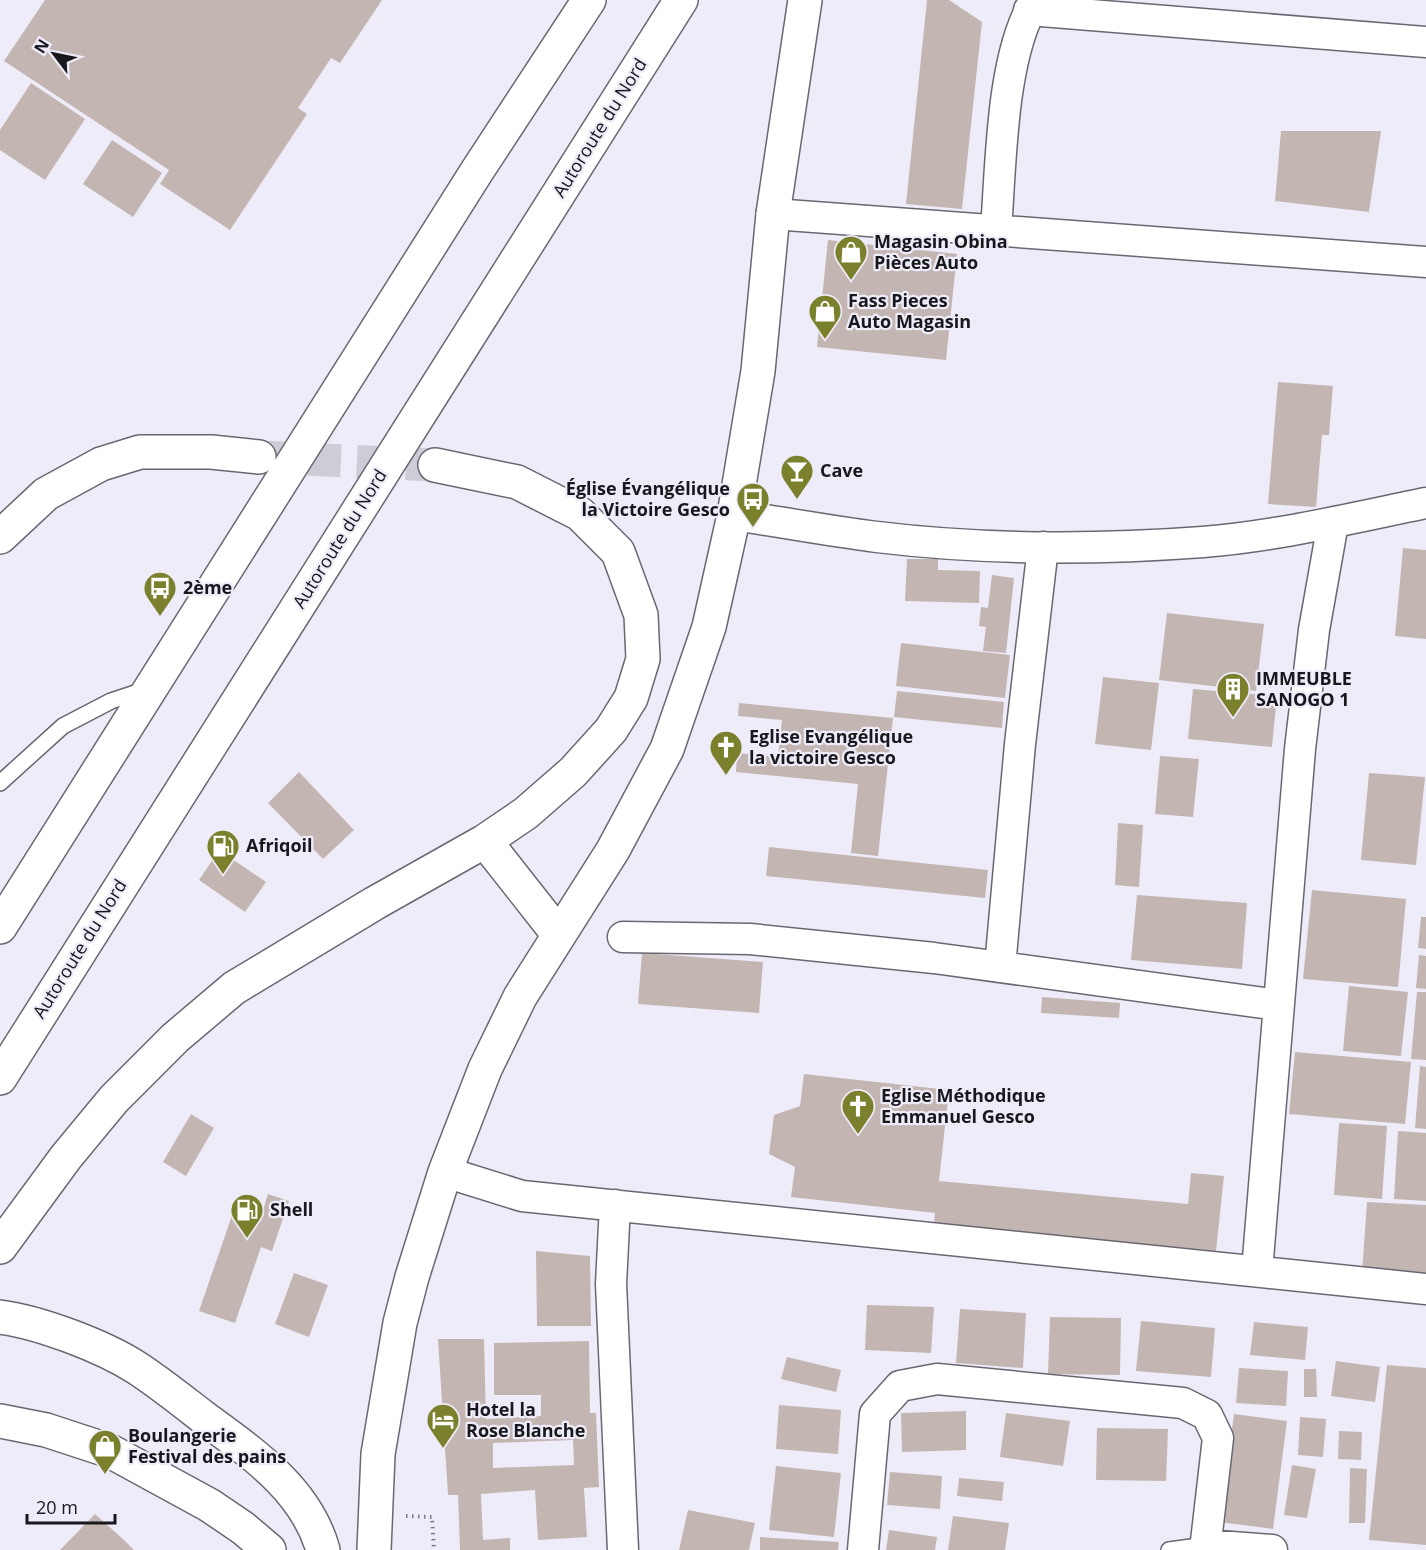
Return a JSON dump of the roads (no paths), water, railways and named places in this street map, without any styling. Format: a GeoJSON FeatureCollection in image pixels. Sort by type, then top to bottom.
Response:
{"type":"FeatureCollection","features":[{"type":"Feature","properties":{"kind":"main road"},"geometry":{"type":"LineString","coordinates":[[0,927],[470,181],[589,0]]}},
{"type":"Feature","properties":{"kind":"main road","name":"Autoroute du Nord"},"geometry":{"type":"LineString","coordinates":[[0,1078],[681,0]]}},
{"type":"Feature","properties":{"kind":"main road"},"geometry":{"type":"LineString","coordinates":[[374,1550],[378,1454],[400,1323],[445,1172],[485,1069],[520,997],[613,850],[668,749],[709,627],[734,515],[758,371],[772,214],[805,0]]}},
{"type":"Feature","properties":{"kind":"main road"},"geometry":{"type":"LineString","coordinates":[[0,537],[46,494],[101,464],[140,452],[211,452],[259,457]]}},
{"type":"Feature","properties":{"kind":"main road"},"geometry":{"type":"LineString","coordinates":[[0,1247],[66,1157],[114,1099],[175,1038],[234,988],[375,903],[485,841],[526,813],[573,772],[611,730],[631,698],[643,659],[641,615],[618,552],[580,514],[517,482],[435,465]]}},
{"type":"Feature","properties":{"kind":"main road"},"geometry":{"type":"LineString","coordinates":[[485,841],[559,935]]}},
{"type":"Feature","properties":{"kind":"main road"},"geometry":{"type":"LineString","coordinates":[[8,1318],[80,1340],[135,1367],[274,1470],[300,1502],[319,1536],[323,1550]]}},
{"type":"Feature","properties":{"kind":"main road"},"geometry":{"type":"LineString","coordinates":[[0,1421],[46,1430],[110,1451],[209,1504],[269,1550]]}},
{"type":"Feature","properties":{"kind":"street"},"geometry":{"type":"LineString","coordinates":[[996,230],[1006,111],[1015,50],[1033,5],[1426,42]]}},
{"type":"Feature","properties":{"kind":"street"},"geometry":{"type":"LineString","coordinates":[[772,214],[1426,262]]}},
{"type":"Feature","properties":{"kind":"street"},"geometry":{"type":"LineString","coordinates":[[734,515],[877,537],[969,545],[1128,546],[1204,542],[1275,533],[1426,503]]}},
{"type":"Feature","properties":{"kind":"street"},"geometry":{"type":"LineString","coordinates":[[1257,1271],[1300,749],[1314,630],[1332,523]]}},
{"type":"Feature","properties":{"kind":"street"},"geometry":{"type":"LineString","coordinates":[[1000,967],[1020,744],[1043,547]]}},
{"type":"Feature","properties":{"kind":"street"},"geometry":{"type":"LineString","coordinates":[[623,937],[750,939],[934,958],[1278,1005]]}},
{"type":"Feature","properties":{"kind":"street"},"geometry":{"type":"LineString","coordinates":[[445,1172],[522,1196],[1426,1289]]}},
{"type":"Feature","properties":{"kind":"street"},"geometry":{"type":"LineString","coordinates":[[615,1205],[611,1284],[623,1550]]}},
{"type":"Feature","properties":{"kind":"street"},"geometry":{"type":"LineString","coordinates":[[863,1550],[875,1414],[900,1386],[937,1379],[1184,1403],[1207,1415],[1218,1438],[1206,1547],[1272,1550]]}},
{"type":"Feature","properties":{"kind":"street"},"geometry":{"type":"LineString","coordinates":[[209,1504],[243,1550]]}},
{"type":"Feature","properties":{"kind":"lane"},"geometry":{"type":"LineString","coordinates":[[0,783],[63,726],[111,701],[152,687]]}},
{"type":"Feature","properties":{"kind":"lane"},"geometry":{"type":"LineString","coordinates":[[1169,1550],[1206,1547]]}},
{"type":"Feature","properties":{"kind":"tunnel"},"geometry":{"type":"LineString","coordinates":[[259,457],[435,465]]}},
{"type":"Feature","properties":{"kind":"place","name":"Magasin Obina Pièces Auto"},"geometry":{"type":"Point","coordinates":[851,281]}},
{"type":"Feature","properties":{"kind":"place","name":"Fass Pieces Auto Magasin"},"geometry":{"type":"Point","coordinates":[825,340]}},
{"type":"Feature","properties":{"kind":"place","name":"Cave"},"geometry":{"type":"Point","coordinates":[797,500]}},
{"type":"Feature","properties":{"kind":"place","name":"Église Évangélique la Victoire Gesco"},"geometry":{"type":"Point","coordinates":[753,528]}},
{"type":"Feature","properties":{"kind":"place","name":"2ème"},"geometry":{"type":"Point","coordinates":[160,617]}},
{"type":"Feature","properties":{"kind":"place","name":"IMMEUBLE SANOGO 1"},"geometry":{"type":"Point","coordinates":[1233,718]}},
{"type":"Feature","properties":{"kind":"place","name":"Eglise Evangélique la victoire Gesco"},"geometry":{"type":"Point","coordinates":[726,776]}},
{"type":"Feature","properties":{"kind":"place","name":"Afriqoil"},"geometry":{"type":"Point","coordinates":[223,875]}},
{"type":"Feature","properties":{"kind":"place","name":"Eglise Méthodique Emmanuel Gesco"},"geometry":{"type":"Point","coordinates":[858,1135]}},
{"type":"Feature","properties":{"kind":"place","name":"Shell"},"geometry":{"type":"Point","coordinates":[247,1239]}},
{"type":"Feature","properties":{"kind":"place","name":"Hotel la Rose Blanche"},"geometry":{"type":"Point","coordinates":[443,1449]}},
{"type":"Feature","properties":{"kind":"place","name":"Boulangerie Festival des pains"},"geometry":{"type":"Point","coordinates":[105,1475]}}]}
